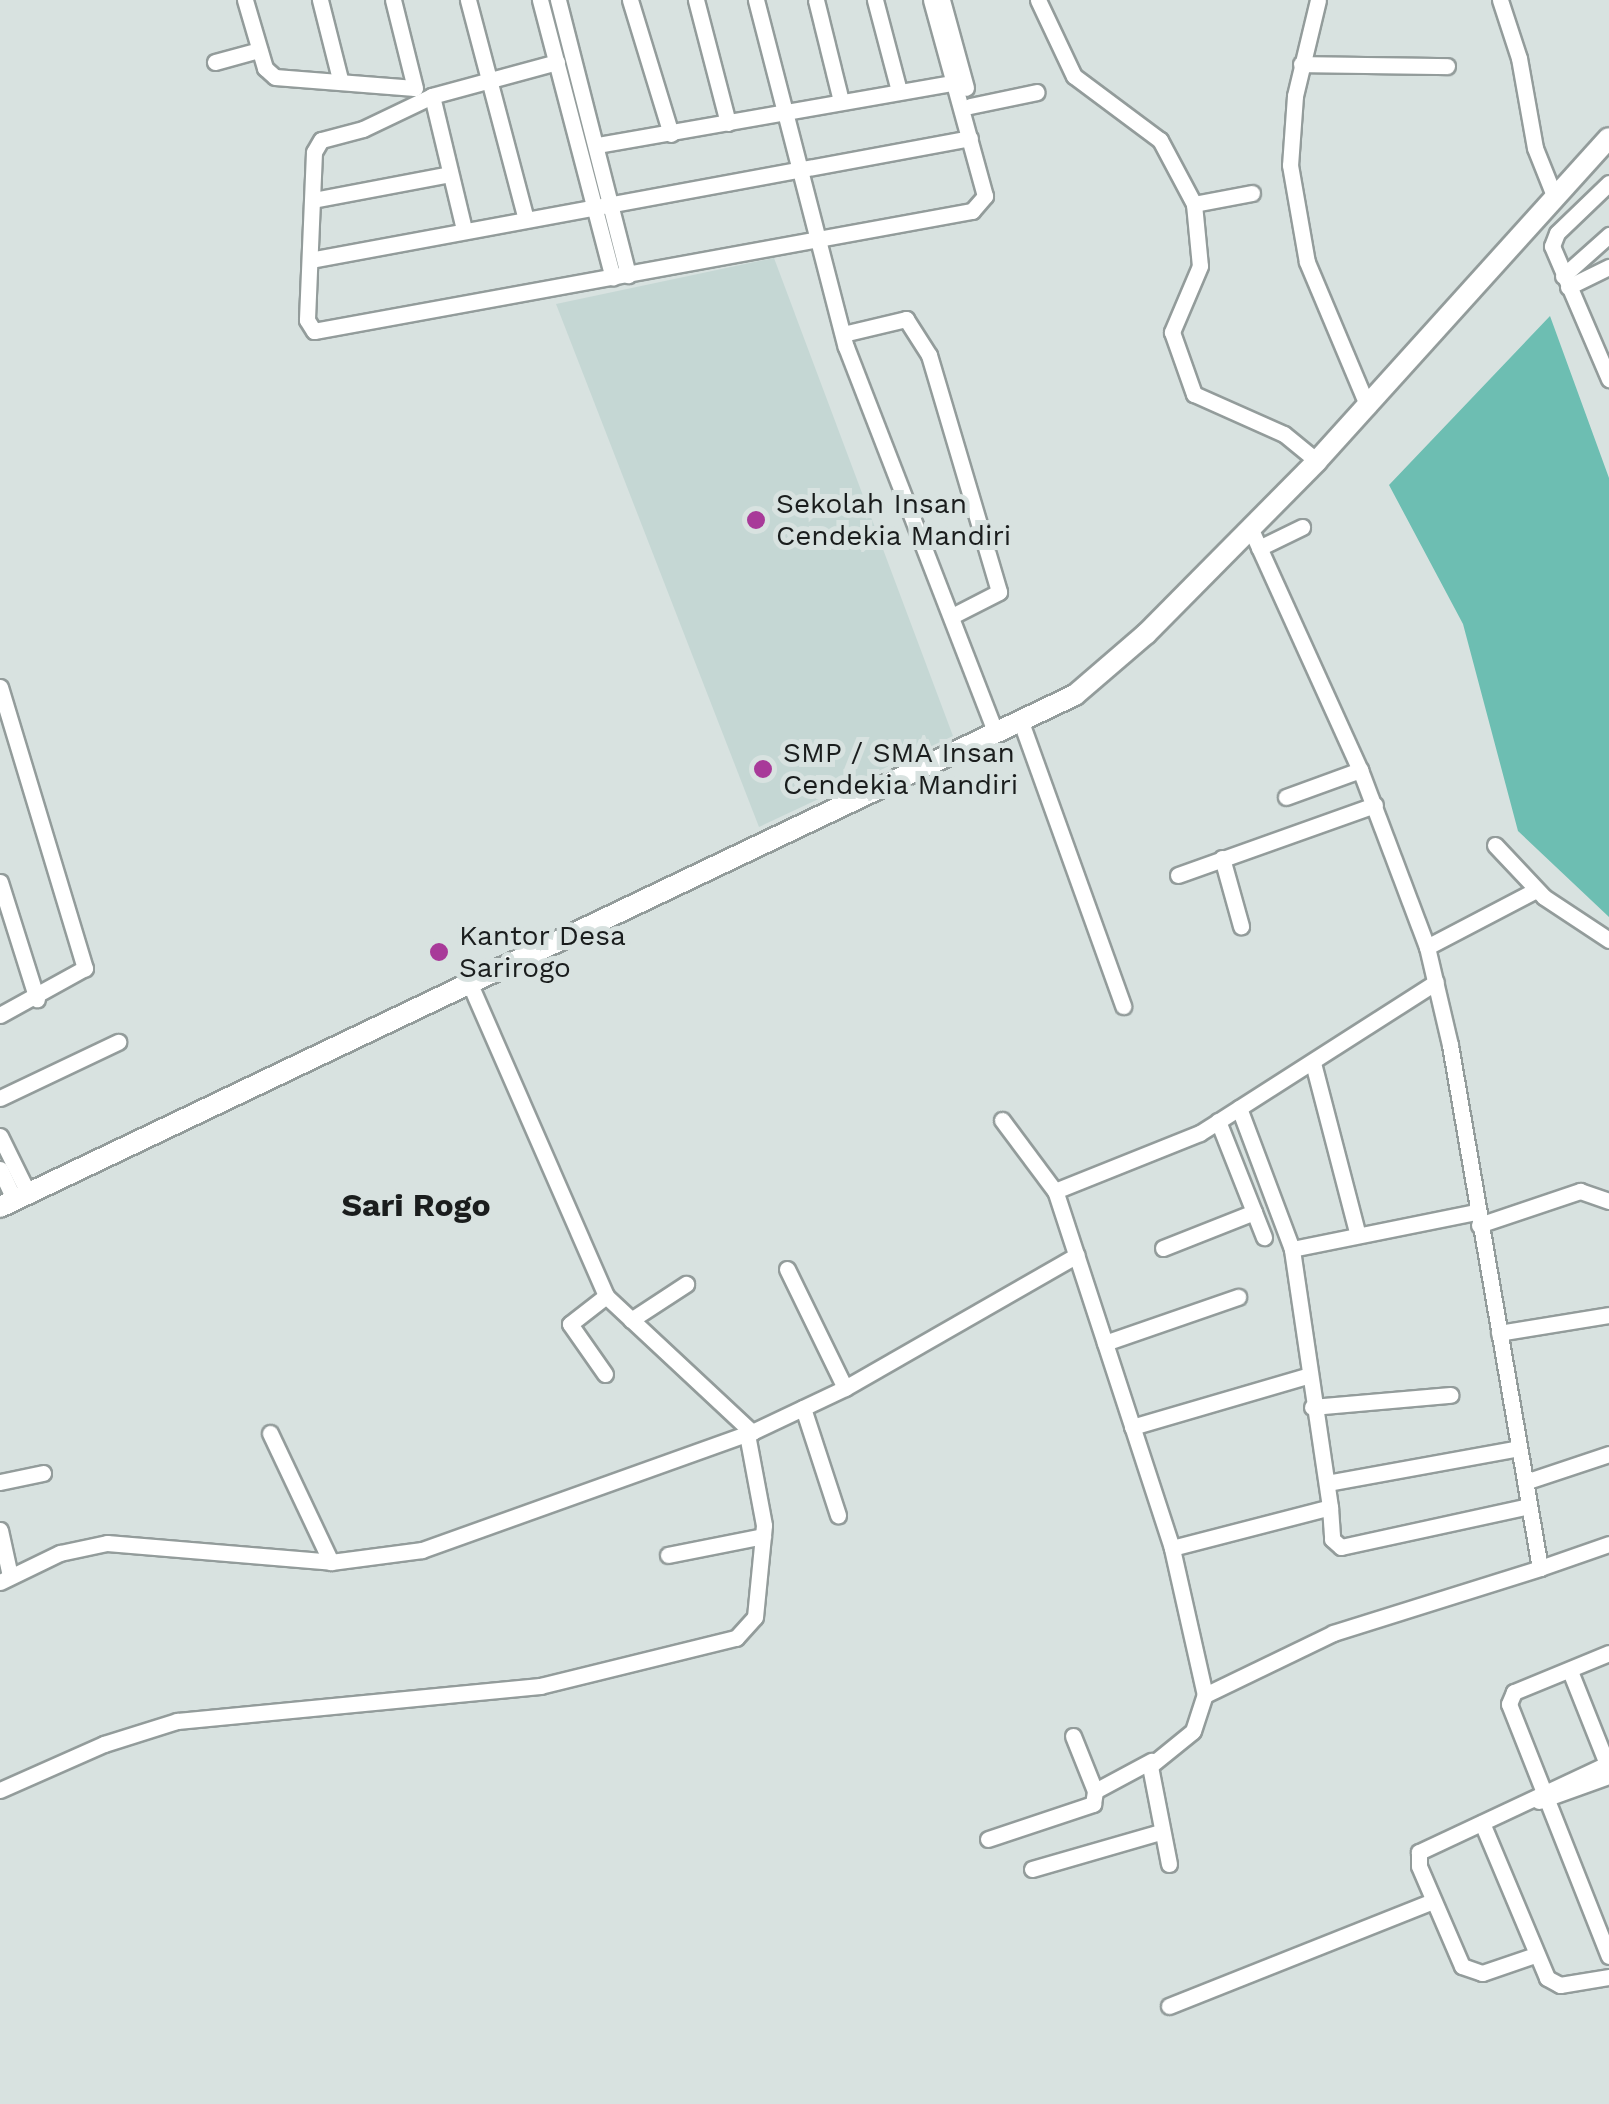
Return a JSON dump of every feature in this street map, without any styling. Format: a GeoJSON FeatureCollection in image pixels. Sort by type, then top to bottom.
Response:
{"type":"FeatureCollection","features":[{"type":"Feature","properties":{"kind":"main road"},"geometry":{"type":"LineString","coordinates":[[15,1201],[1022,722],[1099,678],[1368,407],[1609,138]]}},
{"type":"Feature","properties":{"kind":"street"},"geometry":{"type":"LineString","coordinates":[[246,0],[260,50],[275,77],[340,79],[422,95]]}},
{"type":"Feature","properties":{"kind":"street"},"geometry":{"type":"LineString","coordinates":[[320,0],[340,79]]}},
{"type":"Feature","properties":{"kind":"street"},"geometry":{"type":"LineString","coordinates":[[393,0],[464,229]]}},
{"type":"Feature","properties":{"kind":"street"},"geometry":{"type":"LineString","coordinates":[[468,0],[526,219]]}},
{"type":"Feature","properties":{"kind":"street"},"geometry":{"type":"LineString","coordinates":[[540,0],[554,10],[597,145],[602,204]]}},
{"type":"Feature","properties":{"kind":"street"},"geometry":{"type":"LineString","coordinates":[[630,0],[670,134]]}},
{"type":"Feature","properties":{"kind":"street"},"geometry":{"type":"LineString","coordinates":[[696,0],[728,122]]}},
{"type":"Feature","properties":{"kind":"street"},"geometry":{"type":"LineString","coordinates":[[756,0],[844,334],[996,733]]}},
{"type":"Feature","properties":{"kind":"street"},"geometry":{"type":"LineString","coordinates":[[816,0],[841,101]]}},
{"type":"Feature","properties":{"kind":"street"},"geometry":{"type":"LineString","coordinates":[[876,0],[899,90]]}},
{"type":"Feature","properties":{"kind":"street"},"geometry":{"type":"LineString","coordinates":[[931,0],[970,138],[983,204]]}},
{"type":"Feature","properties":{"kind":"street"},"geometry":{"type":"LineString","coordinates":[[557,62],[422,95],[363,129],[321,140],[313,200],[307,320],[319,332],[972,211],[983,204],[990,182],[942,0]]}},
{"type":"Feature","properties":{"kind":"street"},"geometry":{"type":"LineString","coordinates":[[1038,0],[1074,76],[1160,140],[1194,204],[1200,266],[1172,332],[1188,383],[1201,400],[1284,434],[1317,461]]}},
{"type":"Feature","properties":{"kind":"street"},"geometry":{"type":"LineString","coordinates":[[1318,0],[1301,64],[1290,165],[1304,252],[1368,407]]}},
{"type":"Feature","properties":{"kind":"street"},"geometry":{"type":"LineString","coordinates":[[1500,0],[1519,58],[1536,148],[1555,198]]}},
{"type":"Feature","properties":{"kind":"street"},"geometry":{"type":"LineString","coordinates":[[554,10],[557,62],[602,204],[620,276]]}},
{"type":"Feature","properties":{"kind":"street"},"geometry":{"type":"LineString","coordinates":[[215,62],[260,50]]}},
{"type":"Feature","properties":{"kind":"street"},"geometry":{"type":"LineString","coordinates":[[1301,64],[1447,66]]}},
{"type":"Feature","properties":{"kind":"street"},"geometry":{"type":"LineString","coordinates":[[597,145],[899,90],[954,84]]}},
{"type":"Feature","properties":{"kind":"street"},"geometry":{"type":"LineString","coordinates":[[970,106],[1037,92]]}},
{"type":"Feature","properties":{"kind":"street"},"geometry":{"type":"LineString","coordinates":[[310,260],[970,138]]}},
{"type":"Feature","properties":{"kind":"street"},"geometry":{"type":"LineString","coordinates":[[313,200],[450,174]]}},
{"type":"Feature","properties":{"kind":"street"},"geometry":{"type":"LineString","coordinates":[[1609,184],[1553,238],[1565,282],[1603,350],[1609,378]]}},
{"type":"Feature","properties":{"kind":"street"},"geometry":{"type":"LineString","coordinates":[[1194,204],[1252,193]]}},
{"type":"Feature","properties":{"kind":"street"},"geometry":{"type":"LineString","coordinates":[[1565,282],[1609,235]]}},
{"type":"Feature","properties":{"kind":"street"},"geometry":{"type":"LineString","coordinates":[[1565,282],[1609,267]]}},
{"type":"Feature","properties":{"kind":"street"},"geometry":{"type":"LineString","coordinates":[[844,334],[906,318],[928,355],[999,592],[952,616]]}},
{"type":"Feature","properties":{"kind":"street"},"geometry":{"type":"LineString","coordinates":[[1259,548],[1302,526]]}},
{"type":"Feature","properties":{"kind":"street"},"geometry":{"type":"LineString","coordinates":[[1250,528],[1375,805],[1427,947],[1540,1568]]}},
{"type":"Feature","properties":{"kind":"street"},"geometry":{"type":"LineString","coordinates":[[0,687],[6,724],[85,968],[37,999],[0,1015]]}},
{"type":"Feature","properties":{"kind":"street"},"geometry":{"type":"LineString","coordinates":[[1022,722],[1123,1006]]}},
{"type":"Feature","properties":{"kind":"street"},"geometry":{"type":"LineString","coordinates":[[1286,797],[1360,770]]}},
{"type":"Feature","properties":{"kind":"street"},"geometry":{"type":"LineString","coordinates":[[1178,875],[1375,805]]}},
{"type":"Feature","properties":{"kind":"street"},"geometry":{"type":"LineString","coordinates":[[1495,845],[1536,890],[1609,940]]}},
{"type":"Feature","properties":{"kind":"street"},"geometry":{"type":"LineString","coordinates":[[1222,858],[1241,926]]}},
{"type":"Feature","properties":{"kind":"street"},"geometry":{"type":"LineString","coordinates":[[0,882],[37,999]]}},
{"type":"Feature","properties":{"kind":"street"},"geometry":{"type":"LineString","coordinates":[[1427,947],[1536,890]]}},
{"type":"Feature","properties":{"kind":"street"},"geometry":{"type":"LineString","coordinates":[[0,1790],[104,1744],[177,1721],[396,1704],[554,1684],[724,1642],[745,1633],[755,1617],[765,1516],[750,1433],[606,1296],[469,982]]}},
{"type":"Feature","properties":{"kind":"street"},"geometry":{"type":"LineString","coordinates":[[1055,1191],[1218,1121],[1436,982]]}},
{"type":"Feature","properties":{"kind":"street"},"geometry":{"type":"LineString","coordinates":[[0,1098],[118,1042]]}},
{"type":"Feature","properties":{"kind":"street"},"geometry":{"type":"LineString","coordinates":[[1313,1063],[1357,1232]]}},
{"type":"Feature","properties":{"kind":"street"},"geometry":{"type":"LineString","coordinates":[[1240,1108],[1292,1249],[1306,1376],[1327,1482],[1332,1540],[1340,1547],[1529,1506]]}},
{"type":"Feature","properties":{"kind":"street"},"geometry":{"type":"LineString","coordinates":[[1002,1120],[1055,1191],[1172,1548],[1205,1696],[1193,1731],[1152,1762],[1095,1791]]}},
{"type":"Feature","properties":{"kind":"street"},"geometry":{"type":"LineString","coordinates":[[1218,1121],[1264,1237]]}},
{"type":"Feature","properties":{"kind":"street"},"geometry":{"type":"LineString","coordinates":[[0,1136],[15,1201]]}},
{"type":"Feature","properties":{"kind":"street"},"geometry":{"type":"LineString","coordinates":[[0,1169],[15,1201]]}},
{"type":"Feature","properties":{"kind":"street"},"geometry":{"type":"LineString","coordinates":[[1292,1249],[1357,1232],[1478,1219],[1580,1192],[1609,1202]]}},
{"type":"Feature","properties":{"kind":"street"},"geometry":{"type":"LineString","coordinates":[[1163,1248],[1254,1212]]}},
{"type":"Feature","properties":{"kind":"street"},"geometry":{"type":"LineString","coordinates":[[0,1530],[5,1579],[60,1553],[107,1543],[331,1562],[422,1550],[750,1433],[845,1388],[1076,1255]]}},
{"type":"Feature","properties":{"kind":"street"},"geometry":{"type":"LineString","coordinates":[[787,1270],[845,1388]]}},
{"type":"Feature","properties":{"kind":"street"},"geometry":{"type":"LineString","coordinates":[[631,1320],[686,1284]]}},
{"type":"Feature","properties":{"kind":"street"},"geometry":{"type":"LineString","coordinates":[[605,1374],[570,1324],[606,1296]]}},
{"type":"Feature","properties":{"kind":"street"},"geometry":{"type":"LineString","coordinates":[[1105,1342],[1238,1297]]}},
{"type":"Feature","properties":{"kind":"street"},"geometry":{"type":"LineString","coordinates":[[1499,1334],[1609,1315]]}},
{"type":"Feature","properties":{"kind":"street"},"geometry":{"type":"LineString","coordinates":[[1132,1428],[1306,1376]]}},
{"type":"Feature","properties":{"kind":"street"},"geometry":{"type":"LineString","coordinates":[[1312,1407],[1450,1395]]}},
{"type":"Feature","properties":{"kind":"street"},"geometry":{"type":"LineString","coordinates":[[804,1408],[838,1516]]}},
{"type":"Feature","properties":{"kind":"street"},"geometry":{"type":"LineString","coordinates":[[270,1433],[331,1562]]}},
{"type":"Feature","properties":{"kind":"street"},"geometry":{"type":"LineString","coordinates":[[1327,1482],[1519,1448]]}},
{"type":"Feature","properties":{"kind":"street"},"geometry":{"type":"LineString","coordinates":[[1525,1482],[1609,1454]]}},
{"type":"Feature","properties":{"kind":"street"},"geometry":{"type":"LineString","coordinates":[[0,1482],[42,1473]]}},
{"type":"Feature","properties":{"kind":"street"},"geometry":{"type":"LineString","coordinates":[[1172,1548],[1330,1507]]}},
{"type":"Feature","properties":{"kind":"street"},"geometry":{"type":"LineString","coordinates":[[668,1556],[763,1536]]}},
{"type":"Feature","properties":{"kind":"street"},"geometry":{"type":"LineString","coordinates":[[1205,1696],[1333,1633],[1609,1544]]}},
{"type":"Feature","properties":{"kind":"street"},"geometry":{"type":"LineString","coordinates":[[1609,1654],[1510,1697],[1609,1956]]}},
{"type":"Feature","properties":{"kind":"street"},"geometry":{"type":"LineString","coordinates":[[1535,1955],[1472,1973],[1456,1955],[1433,1902],[1419,1852],[1608,1768],[1570,1671]]}},
{"type":"Feature","properties":{"kind":"street"},"geometry":{"type":"LineString","coordinates":[[988,1839],[1094,1804],[1095,1791],[1073,1736]]}},
{"type":"Feature","properties":{"kind":"street"},"geometry":{"type":"LineString","coordinates":[[1152,1762],[1168,1864]]}},
{"type":"Feature","properties":{"kind":"street"},"geometry":{"type":"LineString","coordinates":[[1482,1823],[1535,1955],[1552,1984],[1609,1977]]}},
{"type":"Feature","properties":{"kind":"street"},"geometry":{"type":"LineString","coordinates":[[1032,1869],[1160,1832]]}},
{"type":"Feature","properties":{"kind":"street"},"geometry":{"type":"LineString","coordinates":[[1169,2006],[1433,1902]]}},
{"type":"Feature","properties":{"kind":"shaded area","name":"Sekolah Insan Cendekia Mandiri"},"geometry":{"type":"Polygon","coordinates":[[[774,258],[953,736],[759,827],[556,304],[774,258]]]}},
{"type":"Feature","properties":{"kind":"green space"},"geometry":{"type":"Polygon","coordinates":[[[1550,316],[1609,478],[1609,917],[1518,831],[1463,624],[1389,485],[1550,316]]]}},
{"type":"Feature","properties":{"kind":"place","name":"Sekolah Insan Cendekia Mandiri"},"geometry":{"type":"Point","coordinates":[756,520]}},
{"type":"Feature","properties":{"kind":"place","name":"SMP / SMA Insan Cendekia Mandiri"},"geometry":{"type":"Point","coordinates":[763,769]}},
{"type":"Feature","properties":{"kind":"place","name":"Kantor Desa Sarirogo"},"geometry":{"type":"Point","coordinates":[439,952]}},
{"type":"Feature","properties":{"kind":"district","name":"Sari Rogo"},"geometry":{"type":"Point","coordinates":[416,1205]}}]}
